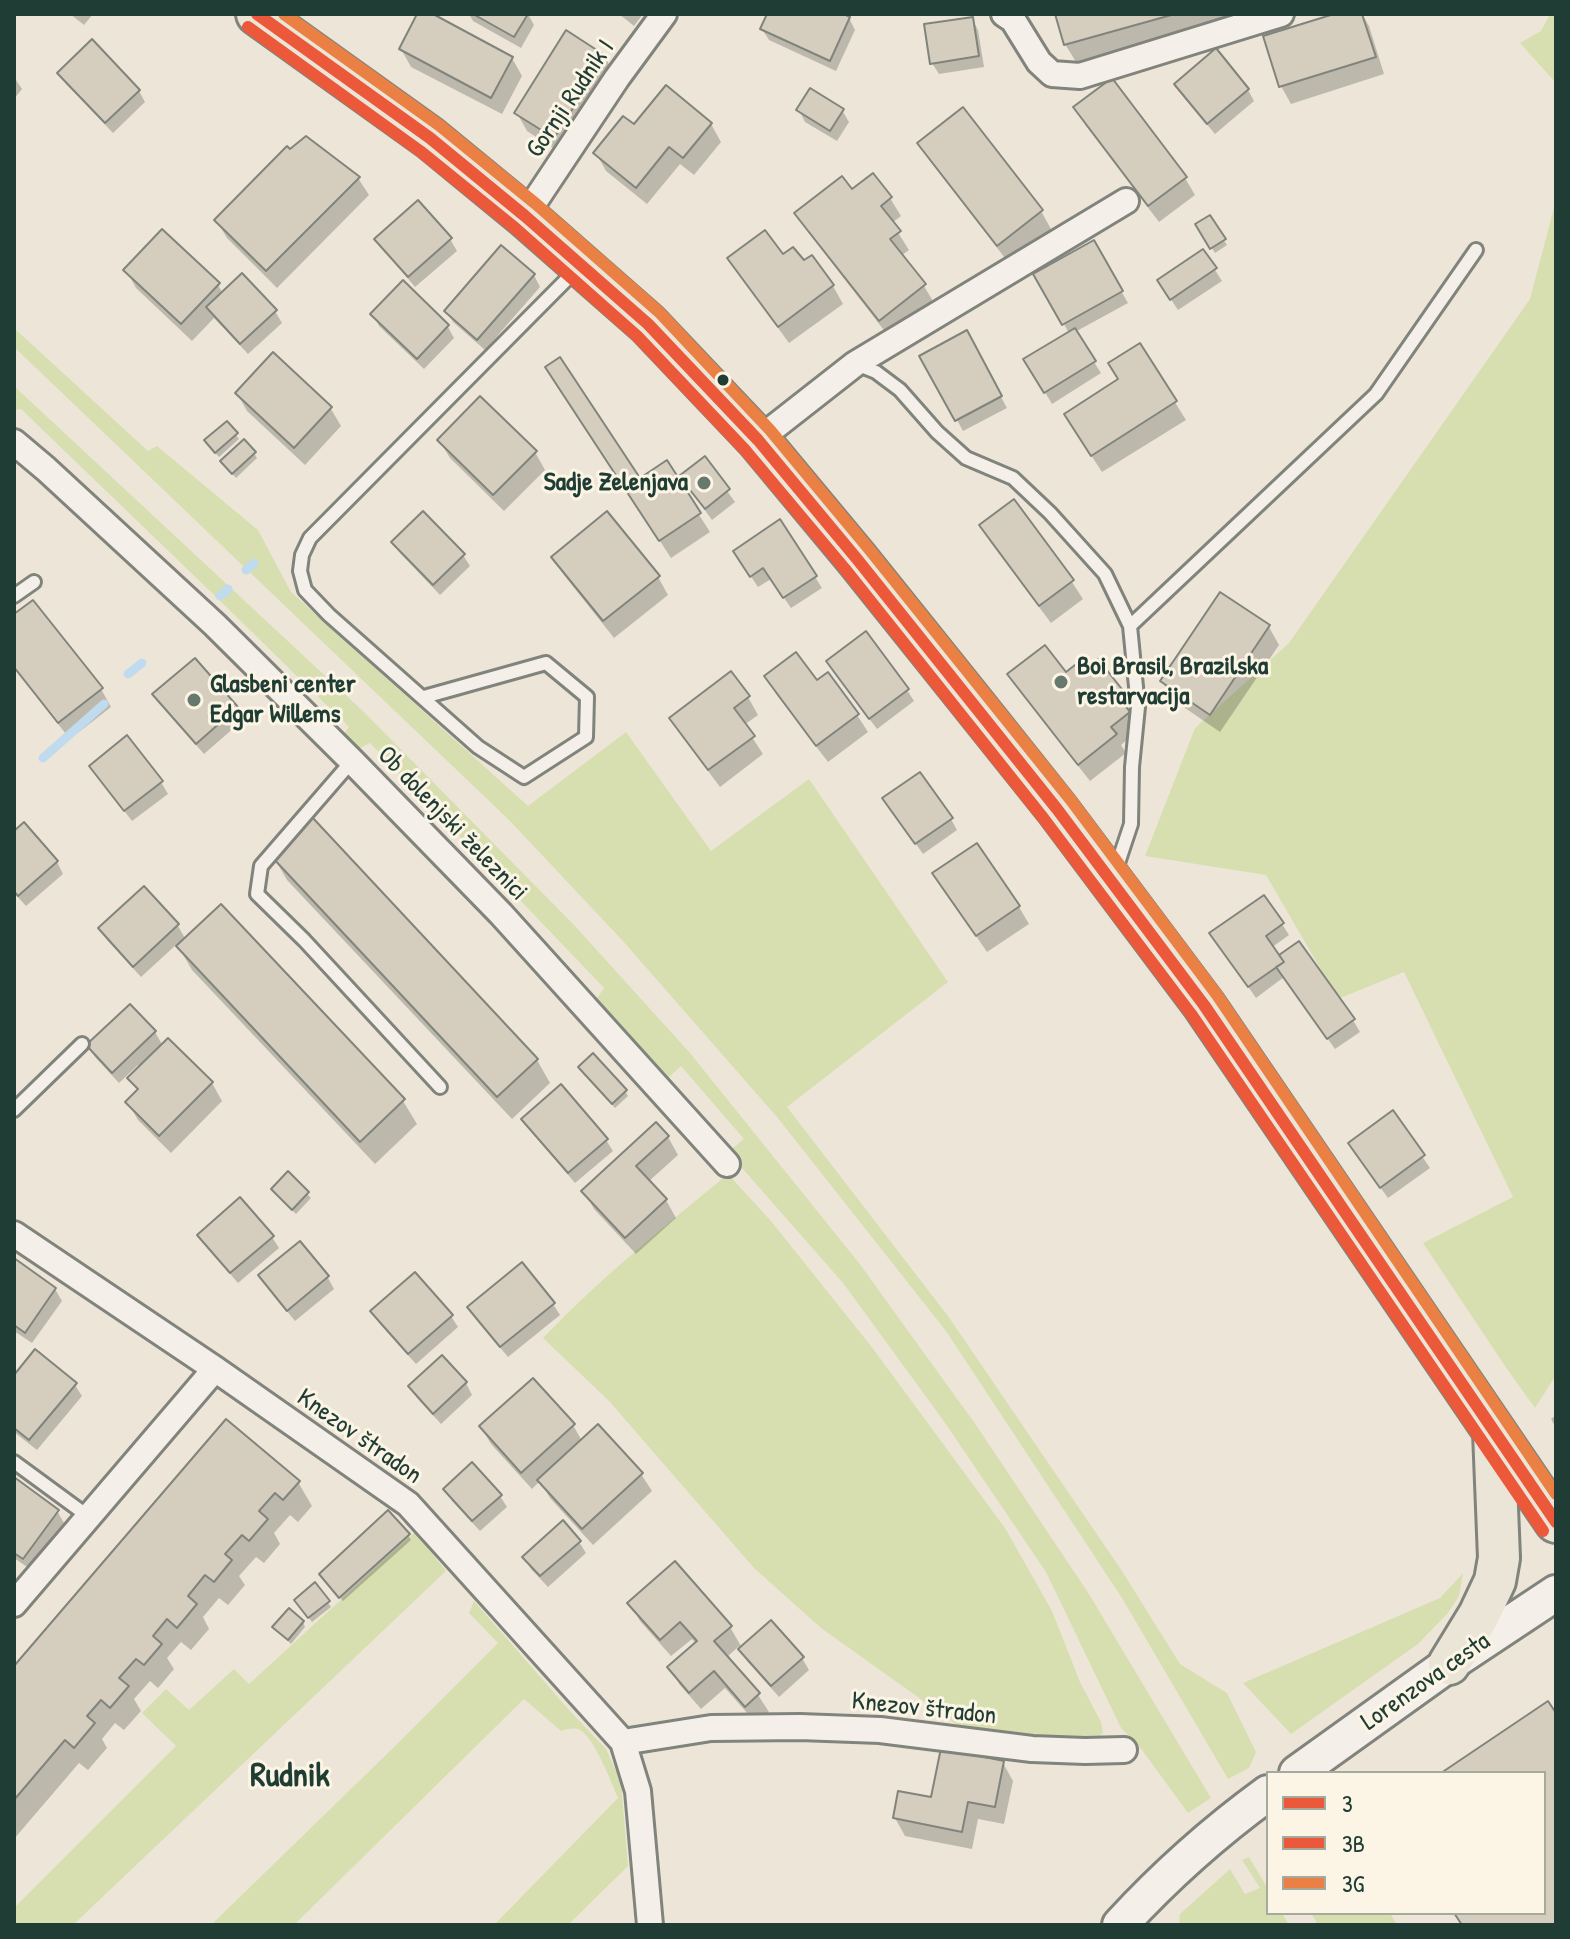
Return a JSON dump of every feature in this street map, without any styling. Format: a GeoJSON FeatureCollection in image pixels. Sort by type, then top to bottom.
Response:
{"type":"FeatureCollection","features":[{"type":"Feature","properties":{"kind":"main road"},"geometry":{"type":"LineString","coordinates":[[257,14],[430,138],[582,264],[648,324],[758,440],[1057,809],[1204,1005],[1556,1522]]}},
{"type":"Feature","properties":{"kind":"main road"},"geometry":{"type":"LineString","coordinates":[[1449,1664],[1479,1615],[1495,1581],[1499,1558],[1494,1432]]}},
{"type":"Feature","properties":{"kind":"street","name":"Gornji Rudnik I"},"geometry":{"type":"LineString","coordinates":[[525,216],[617,78],[664,14]]}},
{"type":"Feature","properties":{"kind":"street"},"geometry":{"type":"LineString","coordinates":[[1004,14],[1013,20],[1039,62],[1052,74],[1080,76],[1281,14]]}},
{"type":"Feature","properties":{"kind":"street"},"geometry":{"type":"LineString","coordinates":[[758,440],[855,364],[1126,201]]}},
{"type":"Feature","properties":{"kind":"street","name":"Ob dolenjski železnici"},"geometry":{"type":"LineString","coordinates":[[14,442],[215,625],[352,761],[501,914],[727,1164]]}},
{"type":"Feature","properties":{"kind":"street","name":"Knezov štradon"},"geometry":{"type":"LineString","coordinates":[[14,1234],[408,1504],[623,1742],[638,1791],[650,1925]]}},
{"type":"Feature","properties":{"kind":"street"},"geometry":{"type":"LineString","coordinates":[[14,1604],[215,1369]]}},
{"type":"Feature","properties":{"kind":"street","name":"Lorenzova cesta"},"geometry":{"type":"LineString","coordinates":[[1300,1771],[1449,1664],[1556,1593]]}},
{"type":"Feature","properties":{"kind":"street","name":"Knezov štradon"},"geometry":{"type":"LineString","coordinates":[[623,1742],[711,1728],[800,1727],[880,1730],[1032,1749],[1124,1750]]}},
{"type":"Feature","properties":{"kind":"street"},"geometry":{"type":"LineString","coordinates":[[1120,1925],[1198,1847],[1266,1795]]}},
{"type":"Feature","properties":{"kind":"lane"},"geometry":{"type":"LineString","coordinates":[[1130,626],[1376,394],[1476,250]]}},
{"type":"Feature","properties":{"kind":"lane"},"geometry":{"type":"LineString","coordinates":[[424,697],[546,663],[587,697],[586,737],[524,777],[478,747],[329,615],[305,590],[300,571],[302,555],[310,538],[582,264]]}},
{"type":"Feature","properties":{"kind":"lane"},"geometry":{"type":"LineString","coordinates":[[855,364],[876,372],[900,390],[937,432],[966,458],[1013,478],[1050,513],[1105,574],[1130,626],[1138,707],[1132,767],[1131,824],[1112,883]]}},
{"type":"Feature","properties":{"kind":"lane"},"geometry":{"type":"LineString","coordinates":[[14,596],[34,582]]}},
{"type":"Feature","properties":{"kind":"lane"},"geometry":{"type":"LineString","coordinates":[[352,761],[261,866],[257,894],[304,940],[440,1087]]}},
{"type":"Feature","properties":{"kind":"lane"},"geometry":{"type":"LineString","coordinates":[[14,1110],[82,1044]]}},
{"type":"Feature","properties":{"kind":"lane"},"geometry":{"type":"LineString","coordinates":[[14,1462],[89,1517]]}},
{"type":"Feature","properties":{"kind":"green space"},"geometry":{"type":"Polygon","coordinates":[[[1550,14],[1556,14],[1556,83],[1520,43],[1541,31],[1550,14]]]}},
{"type":"Feature","properties":{"kind":"green space"},"geometry":{"type":"Polygon","coordinates":[[[1556,200],[1556,1375],[1535,1408],[1423,1243],[1513,1197],[1404,972],[1338,999],[1266,875],[1145,856],[1195,728],[1289,643],[1530,299],[1556,200]]]}},
{"type":"Feature","properties":{"kind":"green space"},"geometry":{"type":"Polygon","coordinates":[[[14,328],[148,451],[157,446],[258,530],[291,592],[528,806],[626,732],[711,851],[809,779],[948,982],[787,1107],[948,1316],[1122,1571],[1180,1664],[1227,1693],[1256,1752],[1249,1768],[1228,1779],[1122,1598],[946,1331],[777,1117],[622,940],[509,820],[14,347],[14,328]]]}},
{"type":"Feature","properties":{"kind":"green space"},"geometry":{"type":"Polygon","coordinates":[[[14,386],[364,712],[574,925],[690,1053],[859,1263],[976,1425],[1089,1594],[1211,1798],[1188,1813],[1139,1746],[1121,1728],[1046,1572],[943,1420],[843,1283],[728,1152],[744,1139],[681,1066],[667,1079],[595,1001],[604,988],[370,743],[356,750],[343,735],[349,727],[21,409],[14,410],[14,386]]]}},
{"type":"Feature","properties":{"kind":"green space"},"geometry":{"type":"Polygon","coordinates":[[[728,1174],[771,1221],[871,1346],[1005,1528],[1052,1611],[1080,1682],[1101,1722],[1103,1732],[1098,1739],[1045,1739],[967,1732],[821,1628],[754,1568],[609,1401],[543,1338],[656,1233],[728,1174]]]}},
{"type":"Feature","properties":{"kind":"green space"},"geometry":{"type":"Polygon","coordinates":[[[415,1532],[446,1571],[73,1925],[14,1925],[14,1908],[176,1746],[142,1713],[166,1689],[189,1710],[234,1669],[249,1684],[415,1532]]]}},
{"type":"Feature","properties":{"kind":"green space"},"geometry":{"type":"Polygon","coordinates":[[[1463,1573],[1459,1596],[1448,1613],[1418,1644],[1291,1734],[1243,1683],[1440,1598],[1463,1573]]]}},
{"type":"Feature","properties":{"kind":"green space"},"geometry":{"type":"Polygon","coordinates":[[[474,1601],[606,1749],[621,1782],[628,1866],[568,1925],[494,1925],[618,1798],[602,1761],[586,1735],[575,1729],[561,1731],[524,1699],[294,1925],[211,1925],[498,1643],[469,1613],[474,1601]]]}},
{"type":"Feature","properties":{"kind":"green space"},"geometry":{"type":"Polygon","coordinates":[[[1249,1857],[1266,1886],[1266,1915],[1283,1915],[1289,1925],[1179,1925],[1180,1914],[1230,1869],[1245,1894],[1260,1888],[1242,1860],[1249,1857]]]}},
{"type":"Feature","properties":{"kind":"green space"},"geometry":{"type":"Polygon","coordinates":[[[1312,1915],[1391,1915],[1397,1925],[1318,1925],[1312,1915]]]}},
{"type":"Feature","properties":{"kind":"building"},"geometry":{"type":"Polygon","coordinates":[[[417,14],[433,14],[513,57],[491,98],[399,49],[417,14]]]}},
{"type":"Feature","properties":{"kind":"building"},"geometry":{"type":"Polygon","coordinates":[[[473,14],[528,14],[514,37],[473,14]]]}},
{"type":"Feature","properties":{"kind":"building"},"geometry":{"type":"Polygon","coordinates":[[[767,14],[844,14],[850,17],[830,61],[760,29],[767,14]]]}},
{"type":"Feature","properties":{"kind":"building"},"geometry":{"type":"Polygon","coordinates":[[[1055,14],[1175,14],[1064,45],[1055,14]]]}},
{"type":"Feature","properties":{"kind":"building"},"geometry":{"type":"Polygon","coordinates":[[[1334,14],[1362,14],[1376,57],[1279,87],[1263,36],[1334,14]]]}},
{"type":"Feature","properties":{"kind":"building"},"geometry":{"type":"Polygon","coordinates":[[[973,17],[979,56],[930,64],[924,24],[973,17]]]}},
{"type":"Feature","properties":{"kind":"building"},"geometry":{"type":"Polygon","coordinates":[[[566,30],[606,56],[554,138],[514,113],[566,30]]]}},
{"type":"Feature","properties":{"kind":"building"},"geometry":{"type":"Polygon","coordinates":[[[92,39],[140,90],[105,123],[57,73],[92,39]]]}},
{"type":"Feature","properties":{"kind":"building"},"geometry":{"type":"Polygon","coordinates":[[[1216,48],[1249,89],[1207,124],[1174,84],[1216,48]]]}},
{"type":"Feature","properties":{"kind":"building"},"geometry":{"type":"Polygon","coordinates":[[[1112,78],[1187,177],[1148,206],[1073,107],[1112,78]]]}},
{"type":"Feature","properties":{"kind":"building"},"geometry":{"type":"Polygon","coordinates":[[[666,85],[712,123],[683,158],[669,147],[636,188],[593,153],[623,116],[634,124],[666,85]]]}},
{"type":"Feature","properties":{"kind":"building"},"geometry":{"type":"Polygon","coordinates":[[[810,88],[844,109],[830,131],[796,110],[810,88]]]}},
{"type":"Feature","properties":{"kind":"building"},"geometry":{"type":"Polygon","coordinates":[[[963,107],[1043,210],[997,246],[917,143],[963,107]]]}},
{"type":"Feature","properties":{"kind":"building"},"geometry":{"type":"Polygon","coordinates":[[[306,136],[360,177],[266,271],[214,220],[287,146],[290,149],[306,136]]]}},
{"type":"Feature","properties":{"kind":"building"},"geometry":{"type":"Polygon","coordinates":[[[873,173],[892,197],[881,206],[901,231],[890,239],[926,284],[879,321],[794,213],[842,176],[852,189],[873,173]]]}},
{"type":"Feature","properties":{"kind":"building"},"geometry":{"type":"Polygon","coordinates":[[[418,200],[452,238],[408,277],[374,239],[418,200]]]}},
{"type":"Feature","properties":{"kind":"building"},"geometry":{"type":"Polygon","coordinates":[[[1210,215],[1226,239],[1210,249],[1195,224],[1210,215]]]}},
{"type":"Feature","properties":{"kind":"building"},"geometry":{"type":"Polygon","coordinates":[[[162,229],[220,283],[181,324],[123,270],[162,229]]]}},
{"type":"Feature","properties":{"kind":"building"},"geometry":{"type":"Polygon","coordinates":[[[765,230],[783,254],[793,247],[804,260],[812,255],[834,285],[778,327],[727,258],[765,230]]]}},
{"type":"Feature","properties":{"kind":"building"},"geometry":{"type":"Polygon","coordinates":[[[1094,240],[1123,291],[1062,325],[1033,274],[1094,240]]]}},
{"type":"Feature","properties":{"kind":"building"},"geometry":{"type":"Polygon","coordinates":[[[501,245],[535,274],[477,340],[444,311],[501,245]]]}},
{"type":"Feature","properties":{"kind":"building"},"geometry":{"type":"Polygon","coordinates":[[[1203,249],[1217,268],[1170,300],[1157,280],[1203,249]]]}},
{"type":"Feature","properties":{"kind":"building"},"geometry":{"type":"Polygon","coordinates":[[[242,273],[277,310],[240,344],[206,307],[242,273]]]}},
{"type":"Feature","properties":{"kind":"building"},"geometry":{"type":"Polygon","coordinates":[[[403,280],[449,325],[417,359],[370,314],[403,280]]]}},
{"type":"Feature","properties":{"kind":"building"},"geometry":{"type":"Polygon","coordinates":[[[1075,328],[1096,361],[1044,393],[1023,359],[1075,328]]]}},
{"type":"Feature","properties":{"kind":"building"},"geometry":{"type":"Polygon","coordinates":[[[967,330],[1002,396],[955,421],[919,356],[967,330]]]}},
{"type":"Feature","properties":{"kind":"building"},"geometry":{"type":"Polygon","coordinates":[[[1140,343],[1177,401],[1091,456],[1064,414],[1118,379],[1108,363],[1140,343]]]}},
{"type":"Feature","properties":{"kind":"building"},"geometry":{"type":"Polygon","coordinates":[[[273,352],[332,407],[294,448],[235,393],[273,352]]]}},
{"type":"Feature","properties":{"kind":"building"},"geometry":{"type":"Polygon","coordinates":[[[560,357],[640,478],[667,460],[701,513],[659,541],[545,367],[560,357]]]}},
{"type":"Feature","properties":{"kind":"building"},"geometry":{"type":"Polygon","coordinates":[[[480,396],[537,451],[493,495],[437,440],[480,396]]]}},
{"type":"Feature","properties":{"kind":"building"},"geometry":{"type":"Polygon","coordinates":[[[227,421],[238,433],[215,453],[204,440],[227,421]]]}},
{"type":"Feature","properties":{"kind":"building"},"geometry":{"type":"Polygon","coordinates":[[[244,439],[256,452],[232,474],[220,461],[244,439]]]}},
{"type":"Feature","properties":{"kind":"building","name":"Sadje Zelenjava"},"geometry":{"type":"Polygon","coordinates":[[[705,456],[730,489],[705,509],[679,476],[705,456]]]}},
{"type":"Feature","properties":{"kind":"building"},"geometry":{"type":"Polygon","coordinates":[[[1014,499],[1074,580],[1039,606],[979,525],[1014,499]]]}},
{"type":"Feature","properties":{"kind":"building"},"geometry":{"type":"Polygon","coordinates":[[[423,511],[465,554],[433,585],[391,542],[423,511]]]}},
{"type":"Feature","properties":{"kind":"building"},"geometry":{"type":"Polygon","coordinates":[[[607,511],[660,576],[603,621],[551,557],[607,511]]]}},
{"type":"Feature","properties":{"kind":"building"},"geometry":{"type":"Polygon","coordinates":[[[780,519],[817,576],[783,598],[763,568],[750,577],[733,551],[780,519]]]}},
{"type":"Feature","properties":{"kind":"building"},"geometry":{"type":"Polygon","coordinates":[[[1220,592],[1270,625],[1210,715],[1160,681],[1220,592]]]}},
{"type":"Feature","properties":{"kind":"building"},"geometry":{"type":"Polygon","coordinates":[[[33,600],[103,688],[58,723],[14,667],[14,614],[33,600]]]}},
{"type":"Feature","properties":{"kind":"building"},"geometry":{"type":"Polygon","coordinates":[[[866,631],[909,689],[869,719],[826,661],[866,631]]]}},
{"type":"Feature","properties":{"kind":"building"},"geometry":{"type":"Polygon","coordinates":[[[1045,645],[1066,672],[1084,658],[1090,665],[1098,659],[1129,698],[1123,703],[1130,712],[1111,727],[1117,734],[1078,765],[1007,674],[1045,645]]]}},
{"type":"Feature","properties":{"kind":"building"},"geometry":{"type":"Polygon","coordinates":[[[796,652],[817,680],[828,672],[859,714],[816,746],[764,676],[796,652]]]}},
{"type":"Feature","properties":{"kind":"building","name":"Glasbeni center Edgar Willems"},"geometry":{"type":"Polygon","coordinates":[[[195,658],[238,707],[196,744],[152,694],[195,658]]]}},
{"type":"Feature","properties":{"kind":"building"},"geometry":{"type":"Polygon","coordinates":[[[731,671],[750,696],[734,708],[755,736],[708,770],[669,718],[731,671]]]}},
{"type":"Feature","properties":{"kind":"building"},"geometry":{"type":"Polygon","coordinates":[[[127,735],[163,781],[124,811],[89,766],[127,735]]]}},
{"type":"Feature","properties":{"kind":"building"},"geometry":{"type":"Polygon","coordinates":[[[920,772],[953,818],[915,844],[882,798],[920,772]]]}},
{"type":"Feature","properties":{"kind":"building"},"geometry":{"type":"Polygon","coordinates":[[[312,817],[538,1059],[497,1097],[271,856],[312,817]]]}},
{"type":"Feature","properties":{"kind":"building"},"geometry":{"type":"Polygon","coordinates":[[[24,822],[58,861],[18,896],[14,891],[14,831],[24,822]]]}},
{"type":"Feature","properties":{"kind":"building"},"geometry":{"type":"Polygon","coordinates":[[[977,843],[1020,906],[976,936],[932,873],[977,843]]]}},
{"type":"Feature","properties":{"kind":"building"},"geometry":{"type":"Polygon","coordinates":[[[144,886],[179,924],[133,967],[98,928],[144,886]]]}},
{"type":"Feature","properties":{"kind":"building"},"geometry":{"type":"Polygon","coordinates":[[[1264,895],[1284,923],[1266,936],[1284,962],[1248,987],[1209,933],[1264,895]]]}},
{"type":"Feature","properties":{"kind":"building"},"geometry":{"type":"Polygon","coordinates":[[[221,904],[405,1099],[360,1142],[176,946],[221,904]]]}},
{"type":"Feature","properties":{"kind":"building"},"geometry":{"type":"Polygon","coordinates":[[[1299,941],[1355,1019],[1327,1039],[1276,967],[1284,962],[1279,955],[1299,941]]]}},
{"type":"Feature","properties":{"kind":"building"},"geometry":{"type":"Polygon","coordinates":[[[130,1004],[156,1031],[112,1073],[86,1045],[130,1004]]]}},
{"type":"Feature","properties":{"kind":"building"},"geometry":{"type":"Polygon","coordinates":[[[168,1038],[213,1082],[159,1136],[125,1102],[138,1089],[127,1078],[168,1038]]]}},
{"type":"Feature","properties":{"kind":"building"},"geometry":{"type":"Polygon","coordinates":[[[593,1053],[627,1090],[612,1104],[578,1067],[593,1053]]]}},
{"type":"Feature","properties":{"kind":"building"},"geometry":{"type":"Polygon","coordinates":[[[561,1084],[608,1139],[568,1173],[521,1119],[561,1084]]]}},
{"type":"Feature","properties":{"kind":"building"},"geometry":{"type":"Polygon","coordinates":[[[1393,1110],[1425,1155],[1380,1188],[1348,1143],[1393,1110]]]}},
{"type":"Feature","properties":{"kind":"building"},"geometry":{"type":"Polygon","coordinates":[[[656,1122],[669,1136],[636,1166],[667,1199],[625,1238],[581,1191],[656,1122]]]}},
{"type":"Feature","properties":{"kind":"building"},"geometry":{"type":"Polygon","coordinates":[[[288,1171],[309,1192],[292,1210],[271,1189],[288,1171]]]}},
{"type":"Feature","properties":{"kind":"building"},"geometry":{"type":"Polygon","coordinates":[[[240,1197],[274,1236],[230,1273],[197,1235],[240,1197]]]}},
{"type":"Feature","properties":{"kind":"building"},"geometry":{"type":"Polygon","coordinates":[[[300,1241],[329,1276],[287,1311],[258,1275],[300,1241]]]}},
{"type":"Feature","properties":{"kind":"building"},"geometry":{"type":"Polygon","coordinates":[[[14,1258],[56,1288],[25,1333],[14,1325],[14,1258]]]}},
{"type":"Feature","properties":{"kind":"building"},"geometry":{"type":"Polygon","coordinates":[[[522,1262],[555,1303],[500,1347],[467,1307],[522,1262]]]}},
{"type":"Feature","properties":{"kind":"building"},"geometry":{"type":"Polygon","coordinates":[[[415,1272],[453,1315],[408,1354],[370,1311],[415,1272]]]}},
{"type":"Feature","properties":{"kind":"building"},"geometry":{"type":"Polygon","coordinates":[[[35,1349],[77,1383],[29,1440],[14,1428],[14,1375],[35,1349]]]}},
{"type":"Feature","properties":{"kind":"building"},"geometry":{"type":"Polygon","coordinates":[[[442,1355],[467,1382],[433,1414],[408,1386],[442,1355]]]}},
{"type":"Feature","properties":{"kind":"building"},"geometry":{"type":"Polygon","coordinates":[[[533,1378],[575,1424],[521,1473],[479,1426],[533,1378]]]}},
{"type":"Feature","properties":{"kind":"building"},"geometry":{"type":"Polygon","coordinates":[[[226,1419],[300,1481],[283,1500],[275,1493],[259,1511],[268,1519],[249,1541],[242,1535],[225,1554],[232,1560],[214,1582],[205,1575],[188,1596],[197,1604],[177,1628],[167,1619],[153,1636],[162,1644],[144,1665],[136,1659],[119,1678],[129,1686],[110,1708],[101,1700],[87,1716],[95,1723],[74,1748],[65,1740],[14,1800],[14,1666],[226,1419]]]}},
{"type":"Feature","properties":{"kind":"building"},"geometry":{"type":"Polygon","coordinates":[[[598,1424],[643,1473],[582,1529],[537,1480],[598,1424]]]}},
{"type":"Feature","properties":{"kind":"building"},"geometry":{"type":"Polygon","coordinates":[[[472,1462],[502,1495],[472,1521],[443,1489],[472,1462]]]}},
{"type":"Feature","properties":{"kind":"building"},"geometry":{"type":"Polygon","coordinates":[[[14,1477],[59,1510],[23,1559],[14,1553],[14,1477]]]}},
{"type":"Feature","properties":{"kind":"building"},"geometry":{"type":"Polygon","coordinates":[[[388,1510],[410,1534],[339,1598],[319,1574],[388,1510]]]}},
{"type":"Feature","properties":{"kind":"building"},"geometry":{"type":"Polygon","coordinates":[[[563,1520],[581,1541],[540,1576],[522,1557],[563,1520]]]}},
{"type":"Feature","properties":{"kind":"building"},"geometry":{"type":"Polygon","coordinates":[[[675,1561],[732,1626],[714,1641],[760,1693],[745,1707],[714,1671],[689,1693],[667,1667],[697,1641],[680,1622],[660,1640],[627,1603],[675,1561]]]}},
{"type":"Feature","properties":{"kind":"building"},"geometry":{"type":"Polygon","coordinates":[[[315,1582],[330,1601],[308,1618],[294,1600],[315,1582]]]}},
{"type":"Feature","properties":{"kind":"building"},"geometry":{"type":"Polygon","coordinates":[[[289,1608],[304,1621],[288,1640],[272,1627],[289,1608]]]}},
{"type":"Feature","properties":{"kind":"building"},"geometry":{"type":"Polygon","coordinates":[[[771,1620],[804,1657],[771,1686],[738,1649],[771,1620]]]}},
{"type":"Feature","properties":{"kind":"building"},"geometry":{"type":"Polygon","coordinates":[[[1548,1701],[1556,1713],[1556,1925],[1462,1925],[1455,1915],[1546,1915],[1546,1771],[1444,1771],[1548,1701]]]}},
{"type":"Feature","properties":{"kind":"building"},"geometry":{"type":"Polygon","coordinates":[[[941,1748],[1004,1761],[995,1807],[968,1802],[962,1832],[893,1818],[898,1791],[931,1797],[941,1748]]]}},
{"type":"Feature","properties":{"kind":"waterway"},"geometry":{"type":"LineString","coordinates":[[246,570],[254,563]]}},
{"type":"Feature","properties":{"kind":"waterway"},"geometry":{"type":"LineString","coordinates":[[220,596],[228,589]]}},
{"type":"Feature","properties":{"kind":"waterway"},"geometry":{"type":"LineString","coordinates":[[128,674],[142,663]]}},
{"type":"Feature","properties":{"kind":"waterway"},"geometry":{"type":"LineString","coordinates":[[43,758],[104,704]]}},
{"type":"Feature","properties":{"kind":"transit line","name":"3"},"geometry":{"type":"LineString","coordinates":[[257,14],[430,138],[525,216],[648,324],[758,440],[1057,809],[1204,1005],[1556,1522]]}},
{"type":"Feature","properties":{"kind":"transit line","name":"3G"},"geometry":{"type":"LineString","coordinates":[[284,14],[439,125],[536,204],[659,312],[770,430],[1070,799],[1217,995],[1556,1494]]}},
{"type":"Feature","properties":{"kind":"transit line","name":"3B"},"geometry":{"type":"LineString","coordinates":[[248,27],[420,151],[515,228],[637,336],[746,451],[845,569],[1044,819],[1191,1014],[1543,1531]]}},
{"type":"Feature","properties":{"kind":"place","name":"Sadje Zelenjava"},"geometry":{"type":"Point","coordinates":[704,483]}},
{"type":"Feature","properties":{"kind":"place","name":"Boi Brasil, Brazilska restarvacija"},"geometry":{"type":"Point","coordinates":[1061,682]}},
{"type":"Feature","properties":{"kind":"place","name":"Glasbeni center Edgar Willems"},"geometry":{"type":"Point","coordinates":[194,700]}},
{"type":"Feature","properties":{"kind":"district","name":"Rudnik"},"geometry":{"type":"Point","coordinates":[290,1777]}}]}
